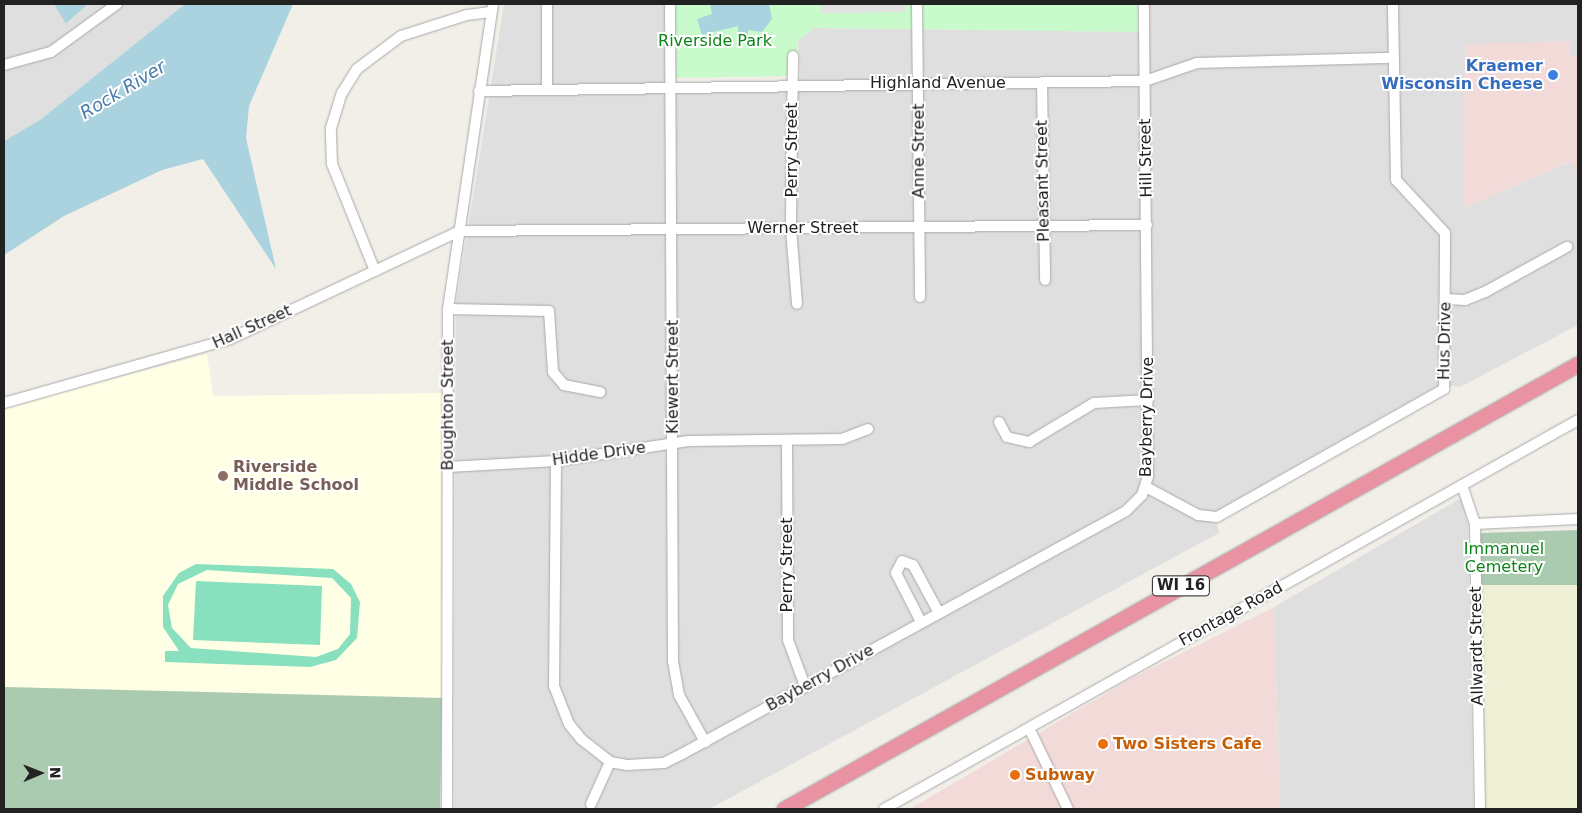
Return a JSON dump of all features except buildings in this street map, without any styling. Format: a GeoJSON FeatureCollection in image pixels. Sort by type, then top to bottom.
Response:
{"type":"FeatureCollection","features":[{"type":"Feature","properties":{"kind":"highway","name":"WI 16"},"geometry":{"type":"LineString","coordinates":[[784,809],[1578,364]]}},
{"type":"Feature","properties":{"kind":"street"},"geometry":{"type":"LineString","coordinates":[[4,65],[51,52],[117,4]]}},
{"type":"Feature","properties":{"kind":"street"},"geometry":{"type":"LineString","coordinates":[[547,4],[547,86]]}},
{"type":"Feature","properties":{"kind":"street","name":"Kiewert Street"},"geometry":{"type":"LineString","coordinates":[[670,4],[674,228],[674,676],[705,742]]}},
{"type":"Feature","properties":{"kind":"street","name":"Anne Street"},"geometry":{"type":"LineString","coordinates":[[918,4],[920,297]]}},
{"type":"Feature","properties":{"kind":"street","name":"Hill Street"},"geometry":{"type":"LineString","coordinates":[[1144,4],[1148,312]]}},
{"type":"Feature","properties":{"kind":"street","name":"Hus Drive"},"geometry":{"type":"LineString","coordinates":[[1146,487],[1198,515],[1217,517],[1438,395],[1447,376],[1445,233],[1396,180],[1393,4]]}},
{"type":"Feature","properties":{"kind":"street"},"geometry":{"type":"LineString","coordinates":[[375,271],[332,164],[331,128],[342,94],[357,69],[401,36],[492,8]]}},
{"type":"Feature","properties":{"kind":"street","name":"Boughton Street"},"geometry":{"type":"LineString","coordinates":[[448,809],[448,309],[492,8]]}},
{"type":"Feature","properties":{"kind":"street","name":"Perry Street"},"geometry":{"type":"LineString","coordinates":[[793,56],[792,229],[797,304]]}},
{"type":"Feature","properties":{"kind":"street","name":"Highland Avenue"},"geometry":{"type":"LineString","coordinates":[[479,91],[547,86],[1145,80],[1197,63],[1394,58]]}},
{"type":"Feature","properties":{"kind":"street","name":"Pleasant Street"},"geometry":{"type":"LineString","coordinates":[[1042,82],[1045,280]]}},
{"type":"Feature","properties":{"kind":"street","name":"Werner Street"},"geometry":{"type":"LineString","coordinates":[[460,231],[1147,225]]}},
{"type":"Feature","properties":{"kind":"street","name":"Hall Street"},"geometry":{"type":"LineString","coordinates":[[4,403],[85,376],[213,345],[460,231]]}},
{"type":"Feature","properties":{"kind":"street"},"geometry":{"type":"LineString","coordinates":[[1446,299],[1465,300],[1486,292],[1567,247]]}},
{"type":"Feature","properties":{"kind":"street"},"geometry":{"type":"LineString","coordinates":[[448,309],[549,311],[553,372],[564,385],[600,392]]}},
{"type":"Feature","properties":{"kind":"street","name":"Bayberry Drive"},"geometry":{"type":"LineString","coordinates":[[610,762],[664,763],[1126,511],[1146,487],[1148,312]]}},
{"type":"Feature","properties":{"kind":"street"},"geometry":{"type":"LineString","coordinates":[[999,422],[1007,437],[1029,442],[1094,403],[1148,400]]}},
{"type":"Feature","properties":{"kind":"street","name":"Frontage Road"},"geometry":{"type":"LineString","coordinates":[[884,809],[1578,420]]}},
{"type":"Feature","properties":{"kind":"street","name":"Hidde Drive"},"geometry":{"type":"LineString","coordinates":[[448,467],[556,461],[673,443],[842,438],[868,429]]}},
{"type":"Feature","properties":{"kind":"street","name":"Perry Street"},"geometry":{"type":"LineString","coordinates":[[787,440],[788,640],[805,686]]}},
{"type":"Feature","properties":{"kind":"street"},"geometry":{"type":"LineString","coordinates":[[556,461],[554,686],[569,724],[590,748],[610,762],[591,804]]}},
{"type":"Feature","properties":{"kind":"street","name":"Allwardt Street"},"geometry":{"type":"LineString","coordinates":[[1462,485],[1475,524],[1480,809]]}},
{"type":"Feature","properties":{"kind":"street"},"geometry":{"type":"LineString","coordinates":[[1475,524],[1578,518]]}},
{"type":"Feature","properties":{"kind":"street"},"geometry":{"type":"LineString","coordinates":[[921,622],[896,573],[902,560],[913,565],[939,613]]}},
{"type":"Feature","properties":{"kind":"street"},"geometry":{"type":"LineString","coordinates":[[1029,728],[1068,809]]}},
{"type":"Feature","properties":{"kind":"shaded area"},"geometry":{"type":"Polygon","coordinates":[[[4,4],[54,4],[67,24],[88,4],[185,4],[40,120],[4,141],[4,4]]]}},
{"type":"Feature","properties":{"kind":"shaded area"},"geometry":{"type":"Polygon","coordinates":[[[504,4],[666,4],[666,90],[801,90],[798,40],[814,28],[1149,32],[1149,4],[1578,4],[1578,56],[1570,56],[1569,42],[1464,208],[1572,161],[1578,176],[1578,325],[1460,387],[1441,384],[1215,512],[1219,533],[709,809],[454,809],[456,303],[504,4]]]}},
{"type":"Feature","properties":{"kind":"shaded area"},"geometry":{"type":"Polygon","coordinates":[[[821,4],[905,4],[906,12],[821,13],[821,4]]]}},
{"type":"Feature","properties":{"kind":"shaded area"},"geometry":{"type":"Polygon","coordinates":[[[1569,41],[1570,56],[1578,56],[1578,176],[1571,161],[1464,208],[1465,44],[1569,41]]]}},
{"type":"Feature","properties":{"kind":"shaded area","name":"Riverside Middle School"},"geometry":{"type":"Polygon","coordinates":[[[207,354],[213,396],[442,393],[442,698],[4,687],[4,408],[207,354]]]}},
{"type":"Feature","properties":{"kind":"shaded area"},"geometry":{"type":"Polygon","coordinates":[[[1461,498],[1468,525],[1473,809],[1280,809],[1274,607],[1461,498]]]}},
{"type":"Feature","properties":{"kind":"shaded area"},"geometry":{"type":"Polygon","coordinates":[[[1481,585],[1578,585],[1578,809],[1484,809],[1481,585]]]}},
{"type":"Feature","properties":{"kind":"shaded area"},"geometry":{"type":"Polygon","coordinates":[[[1274,607],[1280,809],[910,809],[1132,678],[1274,607]]]}},
{"type":"Feature","properties":{"kind":"green space","name":"Riverside Park"},"geometry":{"type":"Polygon","coordinates":[[[671,4],[1137,4],[1138,32],[814,28],[798,40],[797,76],[673,78],[671,4]]]}},
{"type":"Feature","properties":{"kind":"green space","name":"Immanuel Cemetery"},"geometry":{"type":"Polygon","coordinates":[[[1578,530],[1578,585],[1476,585],[1477,539],[1481,533],[1578,530]]]}},
{"type":"Feature","properties":{"kind":"green space"},"geometry":{"type":"Polygon","coordinates":[[[196,564],[333,569],[351,584],[360,602],[357,638],[336,660],[310,667],[165,662],[165,651],[179,651],[163,627],[163,596],[179,573],[196,564]],[[207,570],[178,584],[168,605],[172,628],[191,648],[316,657],[338,649],[350,634],[351,598],[332,578],[207,570]]]}},
{"type":"Feature","properties":{"kind":"green space"},"geometry":{"type":"Polygon","coordinates":[[[196,581],[322,586],[320,645],[193,640],[196,581]]]}},
{"type":"Feature","properties":{"kind":"green space"},"geometry":{"type":"Polygon","coordinates":[[[4,687],[442,698],[440,809],[4,809],[4,687]]]}},
{"type":"Feature","properties":{"kind":"water"},"geometry":{"type":"Polygon","coordinates":[[[54,4],[88,4],[66,24],[54,4]]]}},
{"type":"Feature","properties":{"kind":"water","name":"Rock River"},"geometry":{"type":"Polygon","coordinates":[[[185,4],[293,4],[249,106],[246,138],[276,269],[203,159],[162,170],[64,216],[4,255],[4,141],[40,120],[185,4]]]}},
{"type":"Feature","properties":{"kind":"water"},"geometry":{"type":"Polygon","coordinates":[[[769,4],[772,19],[762,32],[748,30],[748,38],[738,38],[738,26],[702,35],[697,19],[712,14],[710,5],[769,4]]]}},
{"type":"Feature","properties":{"kind":"place","name":"Kraemer Wisconsin Cheese"},"geometry":{"type":"Point","coordinates":[1553,75]}},
{"type":"Feature","properties":{"kind":"place","name":"Riverside Middle School"},"geometry":{"type":"Point","coordinates":[223,476]}},
{"type":"Feature","properties":{"kind":"place","name":"Two Sisters Cafe"},"geometry":{"type":"Point","coordinates":[1103,744]}},
{"type":"Feature","properties":{"kind":"place","name":"Subway"},"geometry":{"type":"Point","coordinates":[1015,775]}}]}
